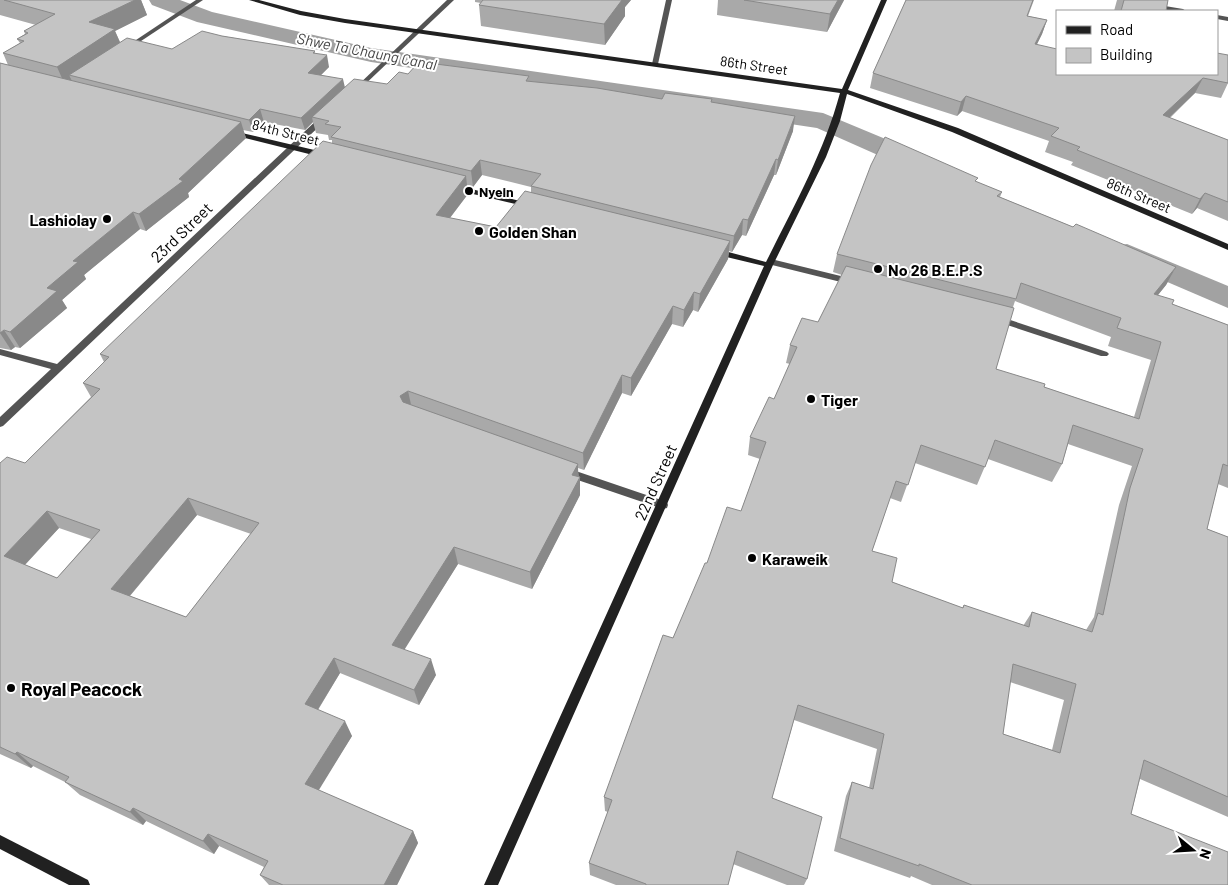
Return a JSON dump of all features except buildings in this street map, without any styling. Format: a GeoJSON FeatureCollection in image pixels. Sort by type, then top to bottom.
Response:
{"type":"FeatureCollection","features":[{"type":"Feature","properties":{"kind":"street","name":"86th Street"},"geometry":{"type":"LineString","coordinates":[[252,0],[300,13],[844,91],[955,130],[1228,247]]}},
{"type":"Feature","properties":{"kind":"street"},"geometry":{"type":"LineString","coordinates":[[349,96],[451,0]]}},
{"type":"Feature","properties":{"kind":"street"},"geometry":{"type":"LineString","coordinates":[[655,64],[669,0]]}},
{"type":"Feature","properties":{"kind":"street","name":"22nd Street"},"geometry":{"type":"LineString","coordinates":[[491,885],[770,264],[822,156],[836,121],[844,91],[884,0]]}},
{"type":"Feature","properties":{"kind":"street"},"geometry":{"type":"LineString","coordinates":[[122,52],[198,1]]}},
{"type":"Feature","properties":{"kind":"street"},"geometry":{"type":"LineString","coordinates":[[1149,6],[1176,10]]}},
{"type":"Feature","properties":{"kind":"street","name":"23rd Street"},"geometry":{"type":"LineString","coordinates":[[0,423],[328,115]]}},
{"type":"Feature","properties":{"kind":"street","name":"84th Street"},"geometry":{"type":"LineString","coordinates":[[228,131],[330,156]]}},
{"type":"Feature","properties":{"kind":"street"},"geometry":{"type":"LineString","coordinates":[[444,185],[540,208]]}},
{"type":"Feature","properties":{"kind":"street"},"geometry":{"type":"LineString","coordinates":[[712,251],[861,284]]}},
{"type":"Feature","properties":{"kind":"street"},"geometry":{"type":"LineString","coordinates":[[990,317],[1025,326],[1104,354]]}},
{"type":"Feature","properties":{"kind":"street"},"geometry":{"type":"LineString","coordinates":[[0,352],[59,368]]}},
{"type":"Feature","properties":{"kind":"street"},"geometry":{"type":"LineString","coordinates":[[554,467],[663,504]]}},
{"type":"Feature","properties":{"kind":"street"},"geometry":{"type":"LineString","coordinates":[[0,842],[82,885]]}},
{"type":"Feature","properties":{"kind":"waterway","name":"Shwe Ta Chaung Canal"},"geometry":{"type":"LineString","coordinates":[[160,0],[205,17],[371,55],[823,121],[926,166]]}},
{"type":"Feature","properties":{"kind":"waterway","name":"Shwe Ta Chaung Canal"},"geometry":{"type":"LineString","coordinates":[[1127,253],[1228,298]]}},
{"type":"Feature","properties":{"kind":"place","name":"Nyein"},"geometry":{"type":"Point","coordinates":[469,191]}},
{"type":"Feature","properties":{"kind":"place","name":"Lashiolay"},"geometry":{"type":"Point","coordinates":[107,219]}},
{"type":"Feature","properties":{"kind":"place","name":"Golden Shan"},"geometry":{"type":"Point","coordinates":[479,231]}},
{"type":"Feature","properties":{"kind":"place","name":"No 26 B.E.P.S"},"geometry":{"type":"Point","coordinates":[878,269]}},
{"type":"Feature","properties":{"kind":"place","name":"Tiger"},"geometry":{"type":"Point","coordinates":[811,399]}},
{"type":"Feature","properties":{"kind":"place","name":"Karaweik"},"geometry":{"type":"Point","coordinates":[752,558]}},
{"type":"Feature","properties":{"kind":"place","name":"Royal Peacock"},"geometry":{"type":"Point","coordinates":[11,688]}}]}
